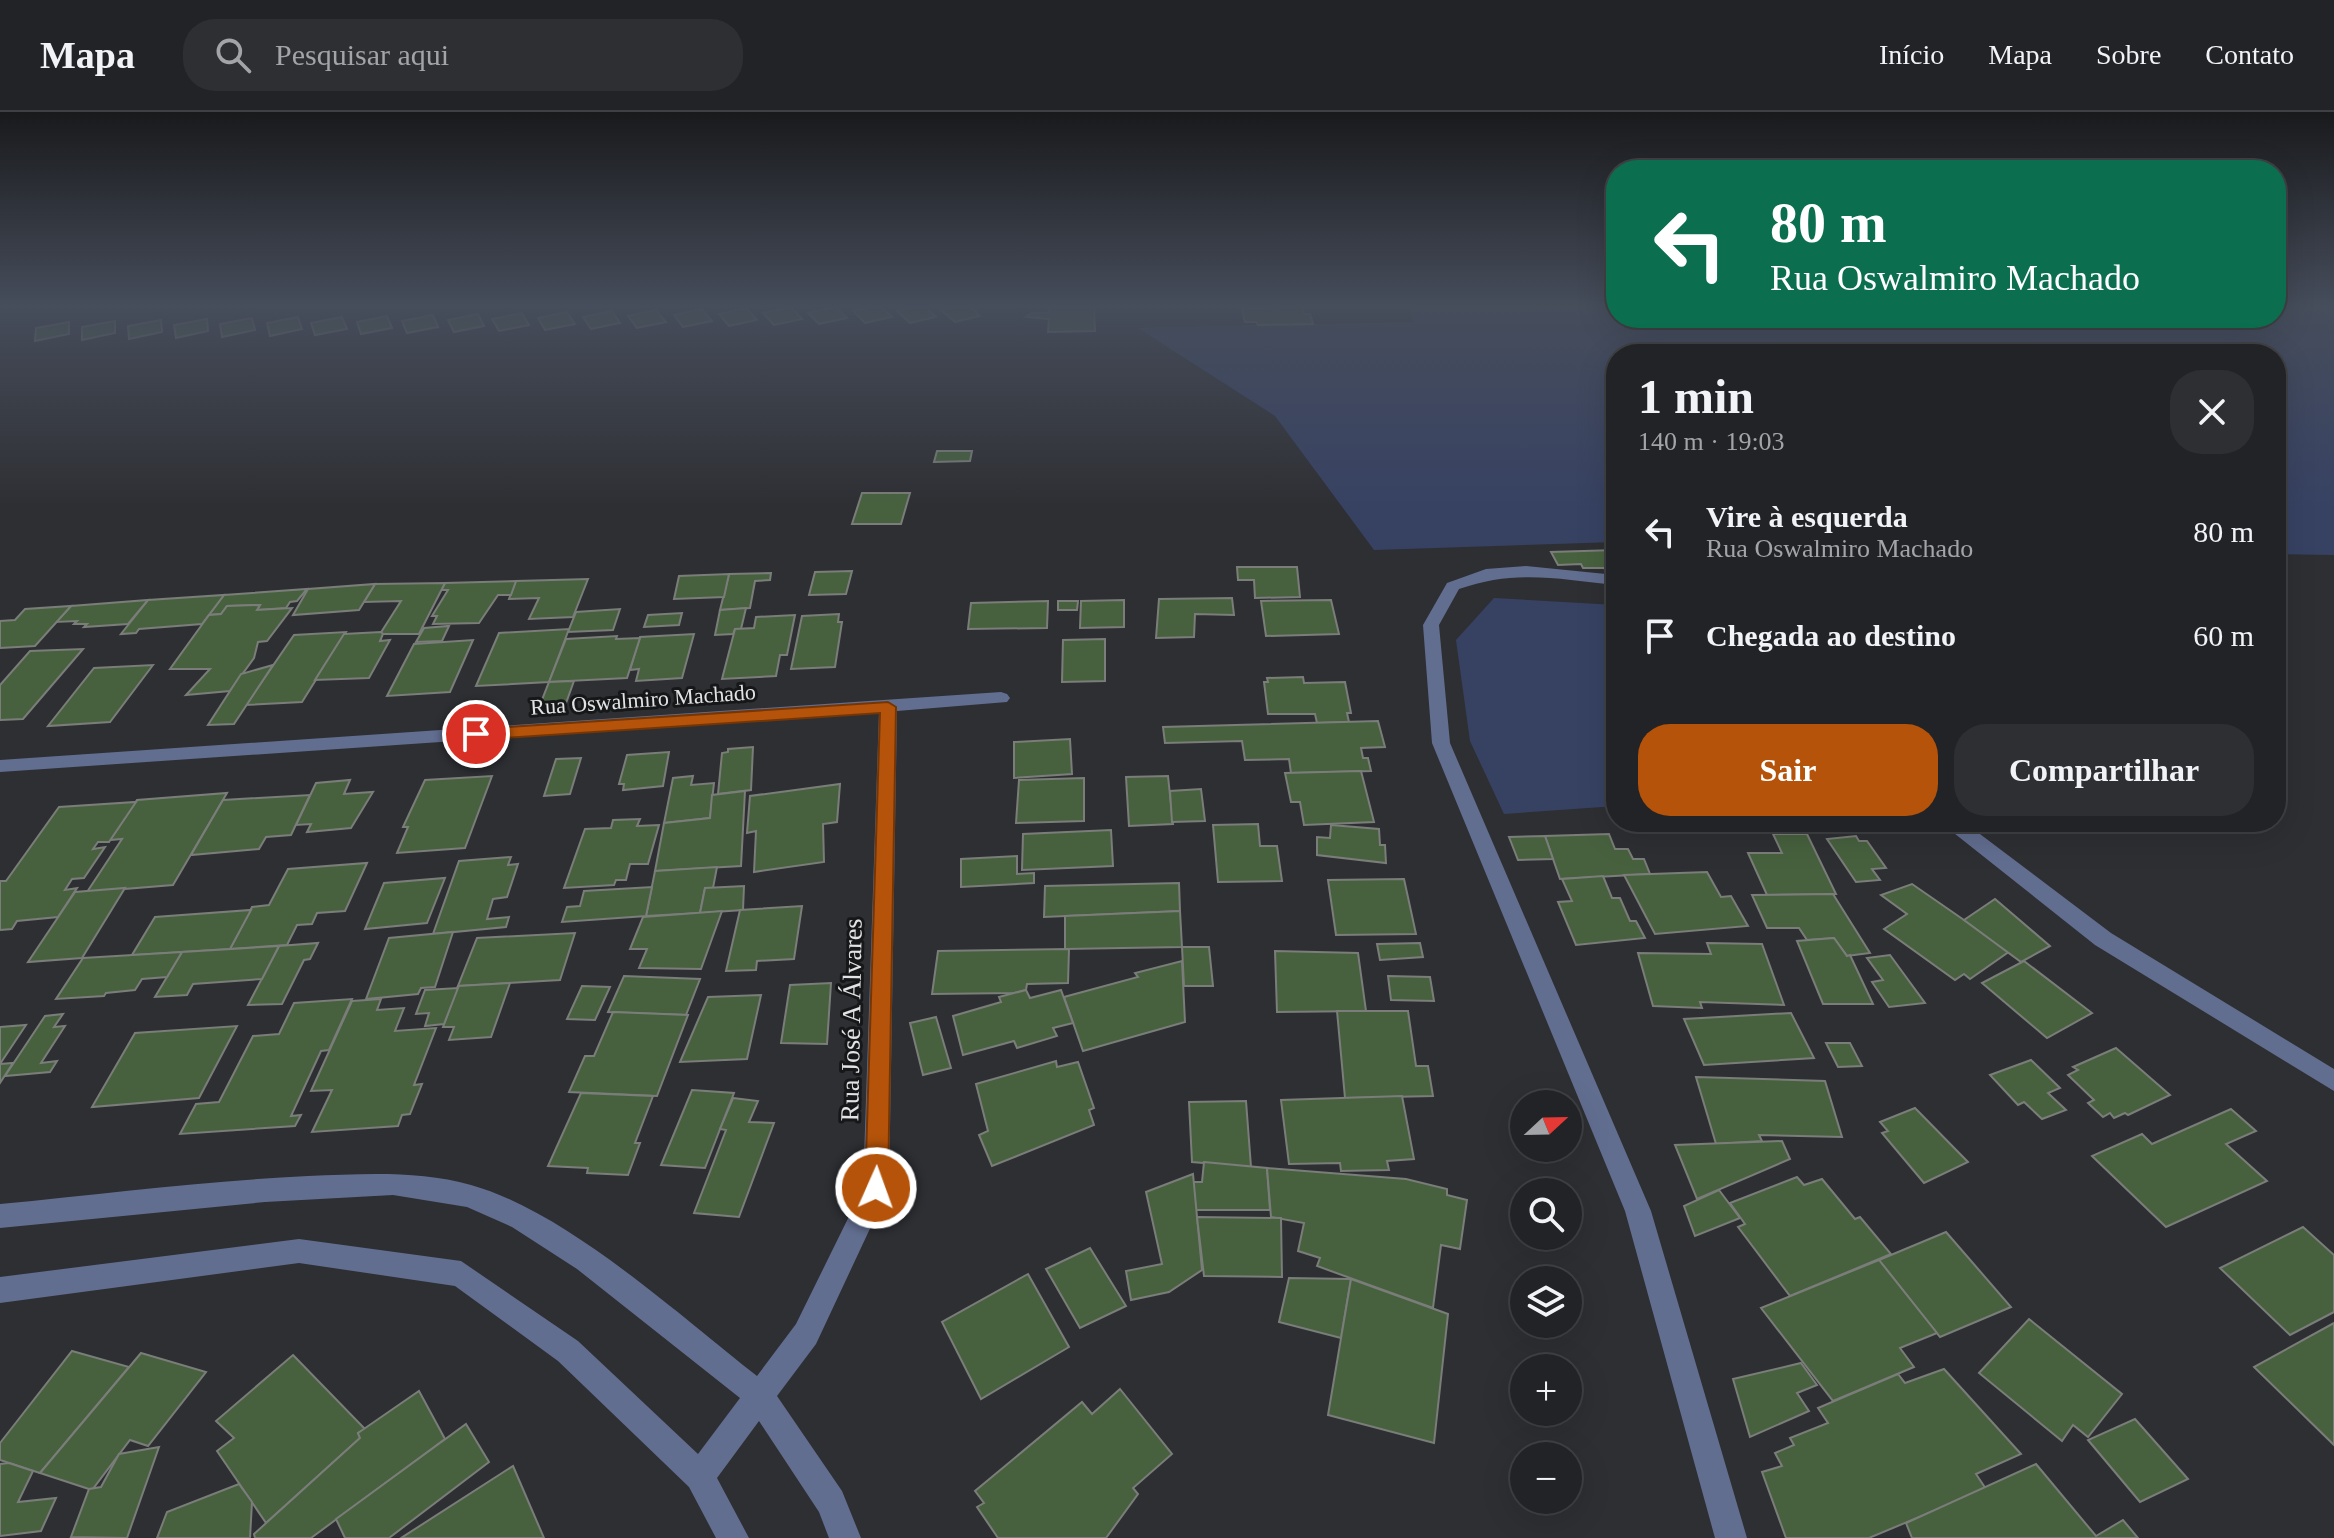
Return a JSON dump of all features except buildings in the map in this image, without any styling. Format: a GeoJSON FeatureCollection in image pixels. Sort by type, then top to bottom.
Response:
{"type":"FeatureCollection","features":[{"type":"Feature","properties":{"kind":"street"},"geometry":{"type":"LineString","coordinates":[[1606,579],[1526,571],[1486,574],[1453,586],[1431,625],[1441,743],[1638,1211],[1731,1538]]}},
{"type":"Feature","properties":{"kind":"street","name":"Rua Oswalmiro Machado"},"geometry":{"type":"LineString","coordinates":[[0,766],[1001,698]]}},
{"type":"Feature","properties":{"kind":"street","name":"Rua José A Álvares"},"geometry":{"type":"LineString","coordinates":[[700,1476],[806,1334],[876,1188],[888,707]]}},
{"type":"Feature","properties":{"kind":"street"},"geometry":{"type":"LineString","coordinates":[[1963,832],[2103,939],[2334,1081]]}},
{"type":"Feature","properties":{"kind":"street"},"geometry":{"type":"LineString","coordinates":[[0,1216],[265,1190],[393,1184],[470,1196],[521,1219],[587,1260],[760,1396],[831,1502],[845,1538]]}},
{"type":"Feature","properties":{"kind":"street"},"geometry":{"type":"LineString","coordinates":[[0,1290],[299,1251],[461,1274],[568,1351],[700,1476],[733,1538]]}},
{"type":"Feature","properties":{"kind":"shaded area"},"geometry":{"type":"Polygon","coordinates":[[[1209,374],[1606,374],[1606,542],[1374,550],[1275,416],[1209,374]]]}},
{"type":"Feature","properties":{"kind":"shaded area"},"geometry":{"type":"Polygon","coordinates":[[[2286,374],[2334,374],[2334,555],[2286,554],[2286,374]]]}},
{"type":"Feature","properties":{"kind":"shaded area"},"geometry":{"type":"Polygon","coordinates":[[[1494,598],[1606,604],[1606,807],[1504,814],[1470,741],[1456,640],[1494,598]]]}},
{"type":"Feature","properties":{"kind":"route"},"geometry":{"type":"LineString","coordinates":[[476,734],[888,707],[876,1188]]}}]}
